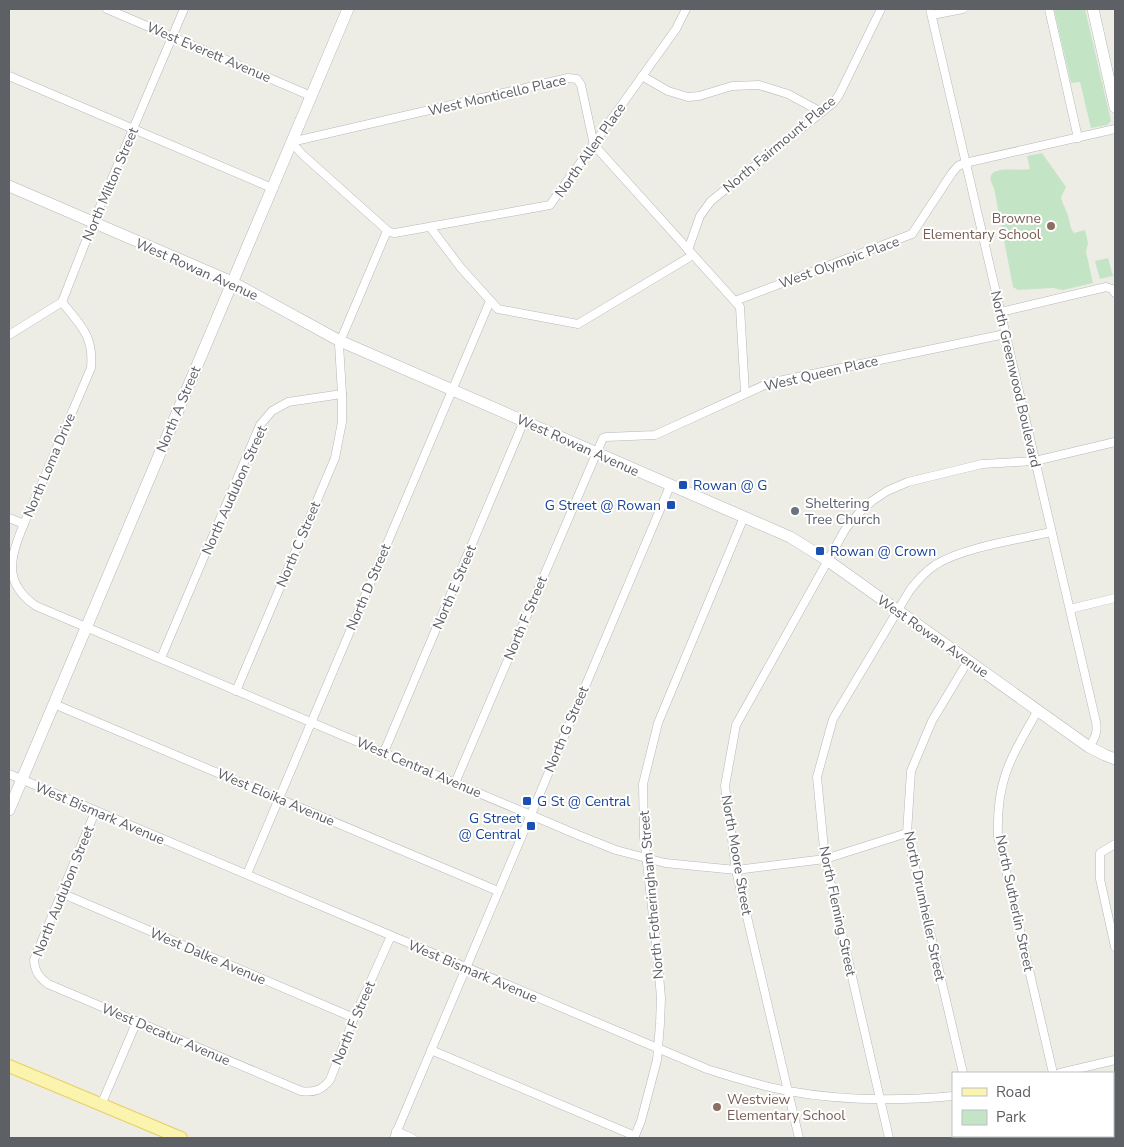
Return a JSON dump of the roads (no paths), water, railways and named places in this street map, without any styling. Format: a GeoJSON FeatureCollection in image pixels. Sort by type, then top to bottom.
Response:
{"type":"FeatureCollection","features":[{"type":"Feature","properties":{"kind":"main road"},"geometry":{"type":"LineString","coordinates":[[9,1066],[176,1137]]}},
{"type":"Feature","properties":{"kind":"street","name":"West Everett Avenue"},"geometry":{"type":"LineString","coordinates":[[107,9],[311,96]]}},
{"type":"Feature","properties":{"kind":"street","name":"North Milton Street"},"geometry":{"type":"LineString","coordinates":[[62,302],[93,223],[184,9]]}},
{"type":"Feature","properties":{"kind":"street","name":"North A Street"},"geometry":{"type":"LineString","coordinates":[[9,810],[348,9]]}},
{"type":"Feature","properties":{"kind":"street","name":"North Allen Place"},"geometry":{"type":"LineString","coordinates":[[388,231],[395,233],[430,228],[550,204],[676,29],[686,9]]}},
{"type":"Feature","properties":{"kind":"street","name":"North Fairmount Place"},"geometry":{"type":"LineString","coordinates":[[690,253],[700,216],[711,201],[833,103],[839,95],[881,9]]}},
{"type":"Feature","properties":{"kind":"street"},"geometry":{"type":"LineString","coordinates":[[931,12],[963,9]]}},
{"type":"Feature","properties":{"kind":"street"},"geometry":{"type":"LineString","coordinates":[[1049,9],[1078,138]]}},
{"type":"Feature","properties":{"kind":"street"},"geometry":{"type":"LineString","coordinates":[[1093,9],[1115,107]]}},
{"type":"Feature","properties":{"kind":"street","name":"North Greenwood Boulevard"},"geometry":{"type":"LineString","coordinates":[[931,12],[1096,722],[1095,737],[1089,747]]}},
{"type":"Feature","properties":{"kind":"street"},"geometry":{"type":"LineString","coordinates":[[9,76],[272,188]]}},
{"type":"Feature","properties":{"kind":"street"},"geometry":{"type":"LineString","coordinates":[[642,76],[668,91],[688,97],[699,96],[732,86],[759,85],[788,94],[821,112]]}},
{"type":"Feature","properties":{"kind":"street","name":"West Monticello Place"},"geometry":{"type":"LineString","coordinates":[[291,142],[573,78],[577,79],[581,85],[594,145],[734,301]]}},
{"type":"Feature","properties":{"kind":"street"},"geometry":{"type":"LineString","coordinates":[[965,163],[1115,129]]}},
{"type":"Feature","properties":{"kind":"street"},"geometry":{"type":"LineString","coordinates":[[291,142],[303,156],[388,231],[338,347],[342,394]]}},
{"type":"Feature","properties":{"kind":"street","name":"West Olympic Place"},"geometry":{"type":"LineString","coordinates":[[734,301],[912,234],[952,173],[958,166],[965,163]]}},
{"type":"Feature","properties":{"kind":"street","name":"West Rowan Avenue"},"geometry":{"type":"LineString","coordinates":[[9,186],[232,282],[340,342],[790,537],[827,560],[1089,747],[1115,759]]}},
{"type":"Feature","properties":{"kind":"street"},"geometry":{"type":"LineString","coordinates":[[430,228],[461,268],[500,310],[580,324],[690,253]]}},
{"type":"Feature","properties":{"kind":"street"},"geometry":{"type":"LineString","coordinates":[[1000,312],[1106,287],[1114,291]]}},
{"type":"Feature","properties":{"kind":"street","name":"North D Street"},"geometry":{"type":"LineString","coordinates":[[247,874],[490,301]]}},
{"type":"Feature","properties":{"kind":"street"},"geometry":{"type":"LineString","coordinates":[[734,301],[741,310],[745,393]]}},
{"type":"Feature","properties":{"kind":"street"},"geometry":{"type":"LineString","coordinates":[[9,335],[62,302]]}},
{"type":"Feature","properties":{"kind":"street","name":"North Loma Drive"},"geometry":{"type":"LineString","coordinates":[[62,302],[87,334],[91,346],[91,368],[24,524],[12,562],[12,571],[17,588],[26,599],[36,606],[86,626]]}},
{"type":"Feature","properties":{"kind":"street","name":"West Queen Place"},"geometry":{"type":"LineString","coordinates":[[596,454],[601,442],[606,437],[655,435],[769,383],[1005,334]]}},
{"type":"Feature","properties":{"kind":"street","name":"North Audubon Street"},"geometry":{"type":"LineString","coordinates":[[162,658],[260,425],[272,411],[288,402],[342,394]]}},
{"type":"Feature","properties":{"kind":"street","name":"North C Street"},"geometry":{"type":"LineString","coordinates":[[236,691],[335,458],[342,422],[342,394]]}},
{"type":"Feature","properties":{"kind":"street","name":"North E Street"},"geometry":{"type":"LineString","coordinates":[[384,752],[524,421]]}},
{"type":"Feature","properties":{"kind":"street","name":"North Moore Street"},"geometry":{"type":"LineString","coordinates":[[798,1138],[736,870],[725,786],[736,725],[846,528],[872,501],[887,491],[908,482],[982,464],[1035,461],[1115,442]]}},
{"type":"Feature","properties":{"kind":"street","name":"North F Street"},"geometry":{"type":"LineString","coordinates":[[455,783],[596,454]]}},
{"type":"Feature","properties":{"kind":"street","name":"North G Street"},"geometry":{"type":"LineString","coordinates":[[395,1135],[670,486]]}},
{"type":"Feature","properties":{"kind":"street","name":"North Fotheringham Street"},"geometry":{"type":"LineString","coordinates":[[634,1137],[641,1121],[658,1060],[661,998],[644,837],[642,784],[658,723],[744,517]]}},
{"type":"Feature","properties":{"kind":"street"},"geometry":{"type":"LineString","coordinates":[[9,518],[24,524]]}},
{"type":"Feature","properties":{"kind":"street","name":"North Fleming Street"},"geometry":{"type":"LineString","coordinates":[[889,1138],[825,860],[817,777],[833,719],[910,590],[920,577],[933,566],[961,553],[1051,532]]}},
{"type":"Feature","properties":{"kind":"street"},"geometry":{"type":"LineString","coordinates":[[1070,609],[1115,598]]}},
{"type":"Feature","properties":{"kind":"street","name":"West Central Avenue"},"geometry":{"type":"LineString","coordinates":[[86,626],[604,845],[647,859],[665,863],[736,870],[825,860],[906,833]]}},
{"type":"Feature","properties":{"kind":"street","name":"North Drumheller Street"},"geometry":{"type":"LineString","coordinates":[[963,1072],[906,833],[911,771],[932,721],[968,661]]}},
{"type":"Feature","properties":{"kind":"street","name":"West Eloika Avenue"},"geometry":{"type":"LineString","coordinates":[[54,704],[498,890]]}},
{"type":"Feature","properties":{"kind":"street","name":"North Sutherlin Street"},"geometry":{"type":"LineString","coordinates":[[1038,710],[1011,758],[1004,776],[999,793],[998,836],[1053,1072]]}},
{"type":"Feature","properties":{"kind":"street","name":"West Bismark Avenue"},"geometry":{"type":"LineString","coordinates":[[9,774],[706,1069],[788,1091],[860,1099],[880,1100],[952,1096]]}},
{"type":"Feature","properties":{"kind":"street","name":"North Audubon Street"},"geometry":{"type":"LineString","coordinates":[[35,970],[34,960],[38,949],[95,812]]}},
{"type":"Feature","properties":{"kind":"street"},"geometry":{"type":"LineString","coordinates":[[1115,844],[1100,854],[1100,879],[1115,947]]}},
{"type":"Feature","properties":{"kind":"street","name":"West Dalke Avenue"},"geometry":{"type":"LineString","coordinates":[[61,893],[354,1018]]}},
{"type":"Feature","properties":{"kind":"street","name":"North F Street"},"geometry":{"type":"LineString","coordinates":[[301,1091],[310,1092],[318,1090],[324,1087],[330,1080],[354,1018],[391,936]]}},
{"type":"Feature","properties":{"kind":"street","name":"West Decatur Avenue"},"geometry":{"type":"LineString","coordinates":[[35,970],[40,978],[48,984],[301,1091]]}},
{"type":"Feature","properties":{"kind":"street"},"geometry":{"type":"LineString","coordinates":[[101,1105],[137,1022]]}},
{"type":"Feature","properties":{"kind":"street"},"geometry":{"type":"LineString","coordinates":[[430,1050],[634,1137]]}},
{"type":"Feature","properties":{"kind":"street"},"geometry":{"type":"LineString","coordinates":[[1064,1072],[1115,1060]]}},
{"type":"Feature","properties":{"kind":"street"},"geometry":{"type":"LineString","coordinates":[[395,1135],[412,1138]]}},
{"type":"Feature","properties":{"kind":"place","name":"Browne Elementary School"},"geometry":{"type":"Point","coordinates":[1051,226]}},
{"type":"Feature","properties":{"kind":"place","name":"Rowan @ G"},"geometry":{"type":"Point","coordinates":[683,485]}},
{"type":"Feature","properties":{"kind":"place","name":"G Street @ Rowan"},"geometry":{"type":"Point","coordinates":[671,505]}},
{"type":"Feature","properties":{"kind":"place","name":"Sheltering Tree Church"},"geometry":{"type":"Point","coordinates":[795,511]}},
{"type":"Feature","properties":{"kind":"place","name":"Rowan @ Crown"},"geometry":{"type":"Point","coordinates":[820,551]}},
{"type":"Feature","properties":{"kind":"place","name":"G St @ Central"},"geometry":{"type":"Point","coordinates":[527,801]}},
{"type":"Feature","properties":{"kind":"place","name":"G Street @ Central"},"geometry":{"type":"Point","coordinates":[531,826]}},
{"type":"Feature","properties":{"kind":"place","name":"Westview Elementary School"},"geometry":{"type":"Point","coordinates":[717,1107]}}]}
